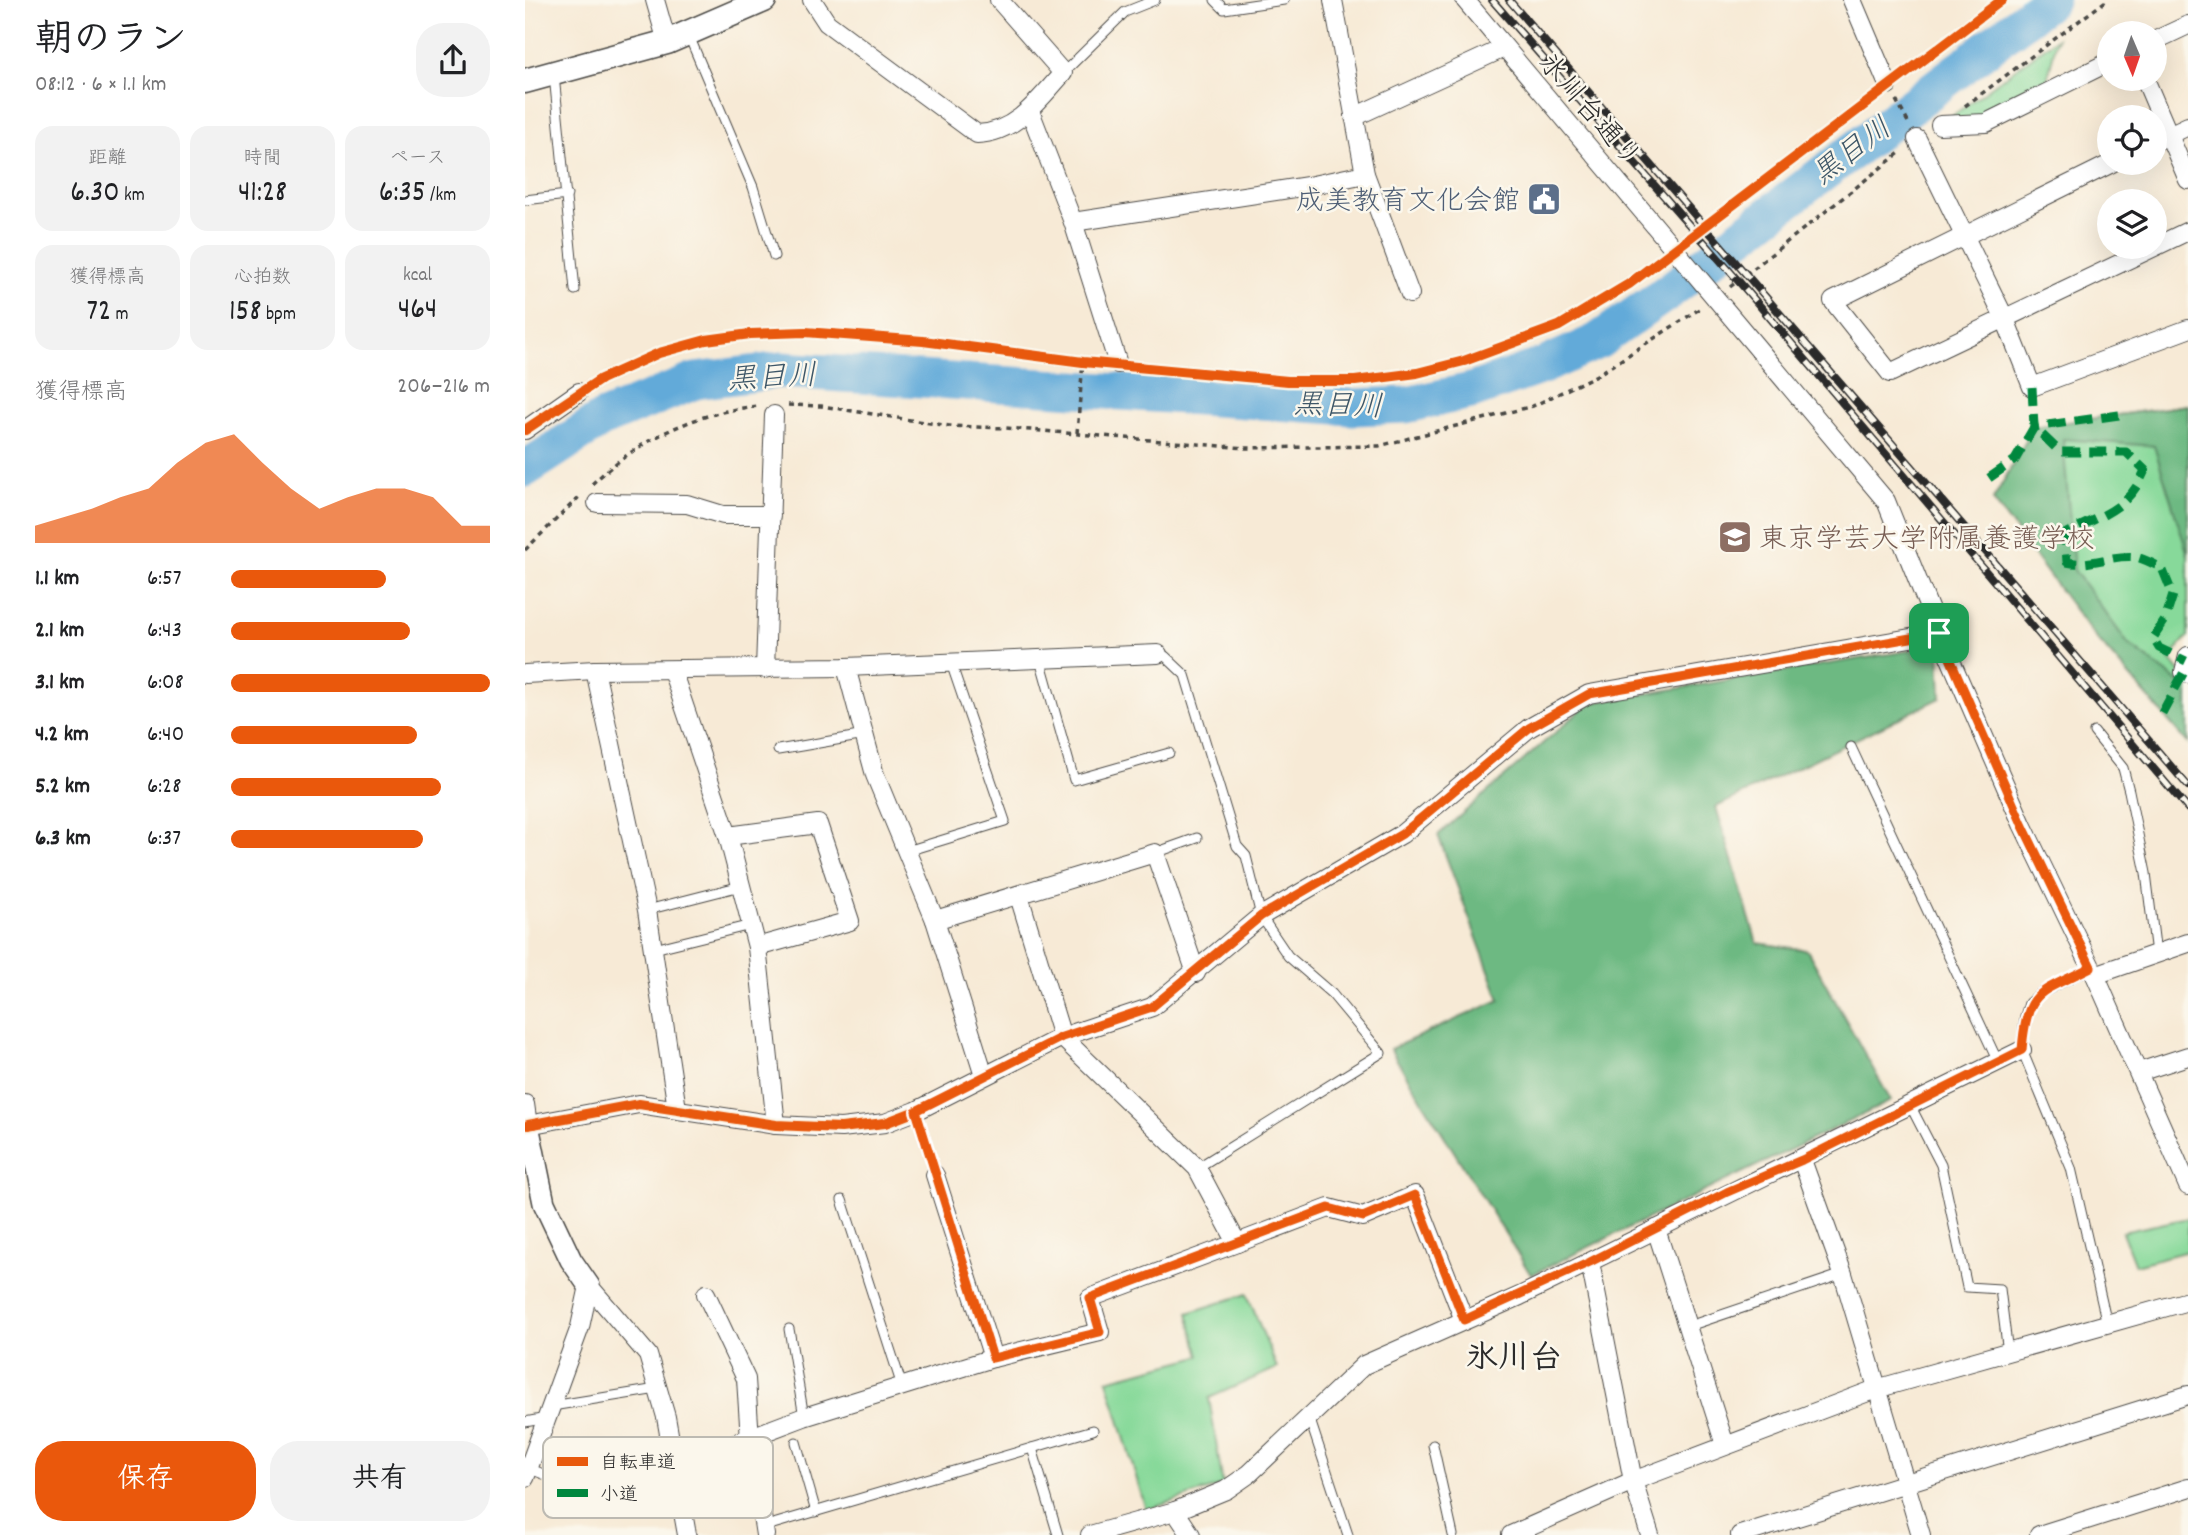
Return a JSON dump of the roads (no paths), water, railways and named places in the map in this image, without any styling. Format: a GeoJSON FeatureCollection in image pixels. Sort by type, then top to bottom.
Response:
{"type":"FeatureCollection","features":[{"type":"Feature","properties":{"kind":"main road"},"geometry":{"type":"LineString","coordinates":[[525,81],[554,75],[677,38],[764,0]]}},
{"type":"Feature","properties":{"kind":"street"},"geometry":{"type":"LineString","coordinates":[[655,0],[677,38]]}},
{"type":"Feature","properties":{"kind":"street"},"geometry":{"type":"LineString","coordinates":[[812,0],[827,23],[977,134],[994,134],[1030,111],[1063,73],[999,0]]}},
{"type":"Feature","properties":{"kind":"street"},"geometry":{"type":"LineString","coordinates":[[1333,0],[1365,174],[1410,294]]}},
{"type":"Feature","properties":{"kind":"street","name":"氷川台通り"},"geometry":{"type":"LineString","coordinates":[[1465,0],[1677,249],[1886,501],[1939,633],[2022,824],[2093,971],[2188,1184]]}},
{"type":"Feature","properties":{"kind":"street"},"geometry":{"type":"LineString","coordinates":[[1852,0],[1888,85]]}},
{"type":"Feature","properties":{"kind":"street"},"geometry":{"type":"LineString","coordinates":[[2167,35],[2188,25]]}},
{"type":"Feature","properties":{"kind":"street"},"geometry":{"type":"LineString","coordinates":[[1354,117],[1504,48]]}},
{"type":"Feature","properties":{"kind":"street"},"geometry":{"type":"LineString","coordinates":[[1940,125],[1986,123],[2097,68]]}},
{"type":"Feature","properties":{"kind":"street"},"geometry":{"type":"LineString","coordinates":[[1030,111],[1073,222],[1118,364]]}},
{"type":"Feature","properties":{"kind":"street"},"geometry":{"type":"LineString","coordinates":[[2167,136],[2188,126]]}},
{"type":"Feature","properties":{"kind":"street"},"geometry":{"type":"LineString","coordinates":[[1917,139],[2005,319],[2032,387],[2188,329]]}},
{"type":"Feature","properties":{"kind":"street"},"geometry":{"type":"LineString","coordinates":[[2167,147],[2188,180]]}},
{"type":"Feature","properties":{"kind":"street"},"geometry":{"type":"LineString","coordinates":[[2097,170],[1833,301],[1890,373],[2188,231]]}},
{"type":"Feature","properties":{"kind":"street"},"geometry":{"type":"LineString","coordinates":[[1073,222],[1308,186],[1365,174]]}},
{"type":"Feature","properties":{"kind":"street"},"geometry":{"type":"LineString","coordinates":[[526,423],[579,392]]}},
{"type":"Feature","properties":{"kind":"street"},"geometry":{"type":"LineString","coordinates":[[765,669],[771,515],[771,408]]}},
{"type":"Feature","properties":{"kind":"street"},"geometry":{"type":"LineString","coordinates":[[597,503],[687,504],[723,515],[771,515]]}},
{"type":"Feature","properties":{"kind":"street"},"geometry":{"type":"LineString","coordinates":[[668,1437],[648,1355],[589,1286],[571,1260],[544,1203],[527,1114],[639,1104],[776,1125],[841,1128],[885,1122],[916,1111],[1062,1037],[1152,1007],[1261,916],[1402,834],[1529,728],[1589,694],[1939,633]]}},
{"type":"Feature","properties":{"kind":"street"},"geometry":{"type":"LineString","coordinates":[[525,674],[595,670],[846,667],[1157,654]]}},
{"type":"Feature","properties":{"kind":"street"},"geometry":{"type":"LineString","coordinates":[[2188,656],[2184,672],[2188,674]]}},
{"type":"Feature","properties":{"kind":"street"},"geometry":{"type":"LineString","coordinates":[[846,667],[875,775],[935,920],[984,1075]]}},
{"type":"Feature","properties":{"kind":"street"},"geometry":{"type":"LineString","coordinates":[[595,670],[655,949],[677,1109]]}},
{"type":"Feature","properties":{"kind":"street"},"geometry":{"type":"LineString","coordinates":[[672,670],[728,836],[752,925],[757,947],[776,1125]]}},
{"type":"Feature","properties":{"kind":"street"},"geometry":{"type":"LineString","coordinates":[[728,836],[818,824],[850,921],[757,947]]}},
{"type":"Feature","properties":{"kind":"street"},"geometry":{"type":"LineString","coordinates":[[935,920],[1155,853],[1196,973]]}},
{"type":"Feature","properties":{"kind":"street"},"geometry":{"type":"LineString","coordinates":[[1019,896],[1062,1037],[1197,1168],[1237,1243]]}},
{"type":"Feature","properties":{"kind":"street"},"geometry":{"type":"LineString","coordinates":[[2093,971],[2188,943]]}},
{"type":"Feature","properties":{"kind":"street"},"geometry":{"type":"LineString","coordinates":[[1090,1535],[1175,1511],[1226,1490],[1249,1474],[1364,1365],[1590,1262],[1727,1192],[1802,1160],[2022,1050]]}},
{"type":"Feature","properties":{"kind":"street"},"geometry":{"type":"LineString","coordinates":[[2139,1072],[2188,1056]]}},
{"type":"Feature","properties":{"kind":"street"},"geometry":{"type":"LineString","coordinates":[[1802,1160],[1843,1275],[1921,1535]]}},
{"type":"Feature","properties":{"kind":"street"},"geometry":{"type":"LineString","coordinates":[[935,1175],[993,1358]]}},
{"type":"Feature","properties":{"kind":"street"},"geometry":{"type":"LineString","coordinates":[[755,1437],[804,1417],[993,1358],[1100,1332],[1090,1298],[1329,1208],[1363,1217],[1415,1195],[1464,1320]]}},
{"type":"Feature","properties":{"kind":"street"},"geometry":{"type":"LineString","coordinates":[[1656,1229],[1725,1445]]}},
{"type":"Feature","properties":{"kind":"street"},"geometry":{"type":"LineString","coordinates":[[1590,1262],[1633,1481],[1650,1535]]}},
{"type":"Feature","properties":{"kind":"street"},"geometry":{"type":"LineString","coordinates":[[527,1473],[580,1327],[589,1286]]}},
{"type":"Feature","properties":{"kind":"street"},"geometry":{"type":"LineString","coordinates":[[706,1294],[746,1379],[750,1437]]}},
{"type":"Feature","properties":{"kind":"street"},"geometry":{"type":"LineString","coordinates":[[1513,1535],[1633,1481],[1876,1389],[2188,1301]]}},
{"type":"Feature","properties":{"kind":"street"},"geometry":{"type":"LineString","coordinates":[[1741,1535],[2188,1395]]}},
{"type":"Feature","properties":{"kind":"street"},"geometry":{"type":"LineString","coordinates":[[2039,1535],[2188,1488]]}},
{"type":"Feature","properties":{"kind":"street"},"geometry":{"type":"LineString","coordinates":[[1175,1511],[1191,1535]]}},
{"type":"Feature","properties":{"kind":"lane"},"geometry":{"type":"LineString","coordinates":[[1063,73],[1125,12],[1155,0]]}},
{"type":"Feature","properties":{"kind":"lane"},"geometry":{"type":"LineString","coordinates":[[1215,0],[1224,9],[1285,0]]}},
{"type":"Feature","properties":{"kind":"lane"},"geometry":{"type":"LineString","coordinates":[[677,38],[753,187],[773,256]]}},
{"type":"Feature","properties":{"kind":"lane"},"geometry":{"type":"LineString","coordinates":[[554,75],[575,290]]}},
{"type":"Feature","properties":{"kind":"lane"},"geometry":{"type":"LineString","coordinates":[[525,200],[567,195]]}},
{"type":"Feature","properties":{"kind":"lane"},"geometry":{"type":"LineString","coordinates":[[1157,654],[1165,656],[1185,675],[1237,846],[1246,856],[1256,887],[1261,916],[1288,956],[1332,994],[1381,1053],[1197,1168]]}},
{"type":"Feature","properties":{"kind":"lane"},"geometry":{"type":"LineString","coordinates":[[1040,659],[1074,780],[1169,753]]}},
{"type":"Feature","properties":{"kind":"lane"},"geometry":{"type":"LineString","coordinates":[[907,851],[1005,821],[951,663]]}},
{"type":"Feature","properties":{"kind":"lane"},"geometry":{"type":"LineString","coordinates":[[2094,732],[2123,768],[2146,873],[2157,954]]}},
{"type":"Feature","properties":{"kind":"lane"},"geometry":{"type":"LineString","coordinates":[[778,750],[865,735]]}},
{"type":"Feature","properties":{"kind":"lane"},"geometry":{"type":"LineString","coordinates":[[1851,747],[1998,1062]]}},
{"type":"Feature","properties":{"kind":"lane"},"geometry":{"type":"LineString","coordinates":[[1155,853],[1197,838]]}},
{"type":"Feature","properties":{"kind":"lane"},"geometry":{"type":"LineString","coordinates":[[647,910],[741,886]]}},
{"type":"Feature","properties":{"kind":"lane"},"geometry":{"type":"LineString","coordinates":[[655,949],[752,925]]}},
{"type":"Feature","properties":{"kind":"lane"},"geometry":{"type":"LineString","coordinates":[[2093,971],[2041,993],[2029,1003],[2022,1050],[2071,1168],[2107,1325]]}},
{"type":"Feature","properties":{"kind":"lane"},"geometry":{"type":"LineString","coordinates":[[1910,1107],[1941,1165],[1967,1287],[2000,1289],[2008,1353]]}},
{"type":"Feature","properties":{"kind":"lane"},"geometry":{"type":"LineString","coordinates":[[842,1200],[902,1386]]}},
{"type":"Feature","properties":{"kind":"lane"},"geometry":{"type":"LineString","coordinates":[[1689,1326],[1843,1275]]}},
{"type":"Feature","properties":{"kind":"lane"},"geometry":{"type":"LineString","coordinates":[[789,1329],[804,1417]]}},
{"type":"Feature","properties":{"kind":"lane"},"geometry":{"type":"LineString","coordinates":[[525,1422],[549,1412],[657,1389]]}},
{"type":"Feature","properties":{"kind":"lane"},"geometry":{"type":"LineString","coordinates":[[1309,1417],[1348,1535]]}},
{"type":"Feature","properties":{"kind":"lane"},"geometry":{"type":"LineString","coordinates":[[764,1531],[816,1512],[1093,1430]]}},
{"type":"Feature","properties":{"kind":"lane"},"geometry":{"type":"LineString","coordinates":[[796,1441],[816,1512]]}},
{"type":"Feature","properties":{"kind":"lane"},"geometry":{"type":"LineString","coordinates":[[1433,1445],[1453,1535]]}},
{"type":"Feature","properties":{"kind":"lane"},"geometry":{"type":"LineString","coordinates":[[1033,1448],[1058,1535]]}},
{"type":"Feature","properties":{"kind":"waterway","name":"黒目川"},"geometry":{"type":"LineString","coordinates":[[525,469],[602,419],[695,381],[781,370],[1353,407],[1406,405],[1471,391],[1545,365],[1598,341],[1669,291],[2050,0]]}},
{"type":"Feature","properties":{"kind":"railway"},"geometry":{"type":"LineString","coordinates":[[1492,0],[1748,292],[2188,809]]}},
{"type":"Feature","properties":{"kind":"railway"},"geometry":{"type":"LineString","coordinates":[[1509,0],[2188,786]]}},
{"type":"Feature","properties":{"kind":"place","name":"成美教育文化会館"},"geometry":{"type":"Point","coordinates":[1544,199]}},
{"type":"Feature","properties":{"kind":"place","name":"東京学芸大学附属養護学校"},"geometry":{"type":"Point","coordinates":[1735,537]}},
{"type":"Feature","properties":{"kind":"district","name":"氷川台"},"geometry":{"type":"Point","coordinates":[1514,1356]}}]}
